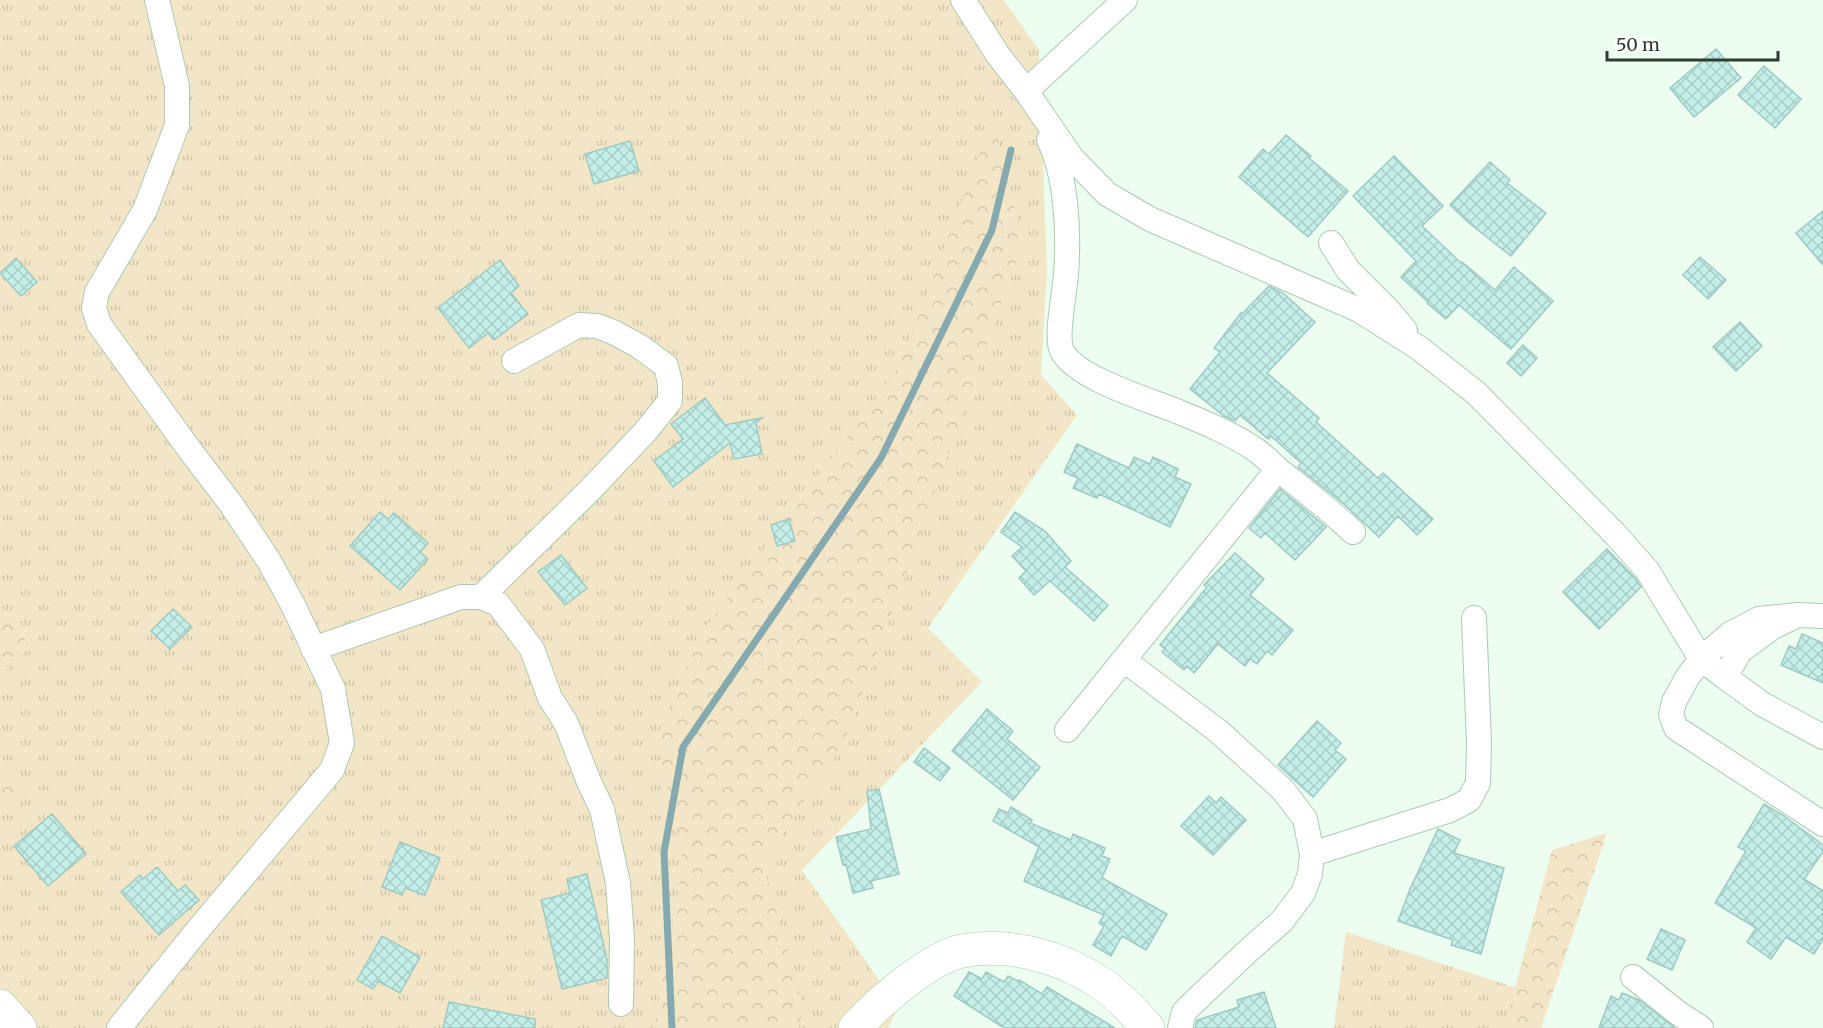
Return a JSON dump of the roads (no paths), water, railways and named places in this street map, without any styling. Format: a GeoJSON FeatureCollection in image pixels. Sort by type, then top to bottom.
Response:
{"type":"FeatureCollection","features":[{"type":"Feature","properties":{"kind":"street"},"geometry":{"type":"LineString","coordinates":[[119,1028],[332,770],[342,743],[333,689],[269,561],[231,504],[99,324],[94,308],[97,292],[145,210],[177,125],[177,86],[157,0]]}},
{"type":"Feature","properties":{"kind":"street"},"geometry":{"type":"LineString","coordinates":[[963,0],[998,55],[1071,157],[1107,194],[1150,219],[1359,310],[1419,348],[1476,393],[1616,535],[1647,570],[1701,658],[1761,704],[1823,737]]}},
{"type":"Feature","properties":{"kind":"street"},"geometry":{"type":"LineString","coordinates":[[1032,100],[1125,0]]}},
{"type":"Feature","properties":{"kind":"street"},"geometry":{"type":"LineString","coordinates":[[1032,100],[1056,154],[1062,175],[1067,235],[1066,271],[1059,336],[1062,351],[1071,362],[1098,381],[1210,425],[1255,450],[1323,504],[1353,532]]}},
{"type":"Feature","properties":{"kind":"street"},"geometry":{"type":"LineString","coordinates":[[1331,243],[1348,270],[1389,311],[1419,348]]}},
{"type":"Feature","properties":{"kind":"street"},"geometry":{"type":"LineString","coordinates":[[481,597],[589,491],[645,432],[670,401],[670,384],[666,366],[639,346],[597,326],[579,325],[514,361]]}},
{"type":"Feature","properties":{"kind":"street"},"geometry":{"type":"LineString","coordinates":[[1067,730],[1278,470]]}},
{"type":"Feature","properties":{"kind":"street"},"geometry":{"type":"LineString","coordinates":[[313,649],[461,597],[481,597],[498,604],[532,649],[550,698],[566,723],[589,782],[603,809],[618,883],[622,947],[621,1004]]}},
{"type":"Feature","properties":{"kind":"street"},"geometry":{"type":"LineString","coordinates":[[1725,677],[1740,651],[1773,627],[1798,615]]}},
{"type":"Feature","properties":{"kind":"street"},"geometry":{"type":"LineString","coordinates":[[1823,616],[1798,615],[1759,619],[1730,634],[1701,658],[1674,702],[1671,715],[1677,728],[1823,824]]}},
{"type":"Feature","properties":{"kind":"street"},"geometry":{"type":"LineString","coordinates":[[1312,854],[1450,810],[1469,800],[1478,783],[1479,743],[1474,618]]}},
{"type":"Feature","properties":{"kind":"street"},"geometry":{"type":"LineString","coordinates":[[1124,660],[1218,730],[1283,790],[1305,819],[1312,854],[1310,874],[1303,893],[1282,921],[1184,1012],[1180,1028]]}},
{"type":"Feature","properties":{"kind":"street"},"geometry":{"type":"LineString","coordinates":[[855,1028],[880,1002],[939,960],[960,951],[988,949],[1030,952],[1059,960],[1102,984],[1129,1006],[1148,1028]]}},
{"type":"Feature","properties":{"kind":"street"},"geometry":{"type":"LineString","coordinates":[[1633,977],[1701,1028]]}},
{"type":"Feature","properties":{"kind":"street"},"geometry":{"type":"LineString","coordinates":[[0,1006],[20,1028]]}},
{"type":"Feature","properties":{"kind":"waterway"},"geometry":{"type":"LineString","coordinates":[[672,1028],[664,852],[683,747],[881,458],[992,230],[1011,150]]}}]}
